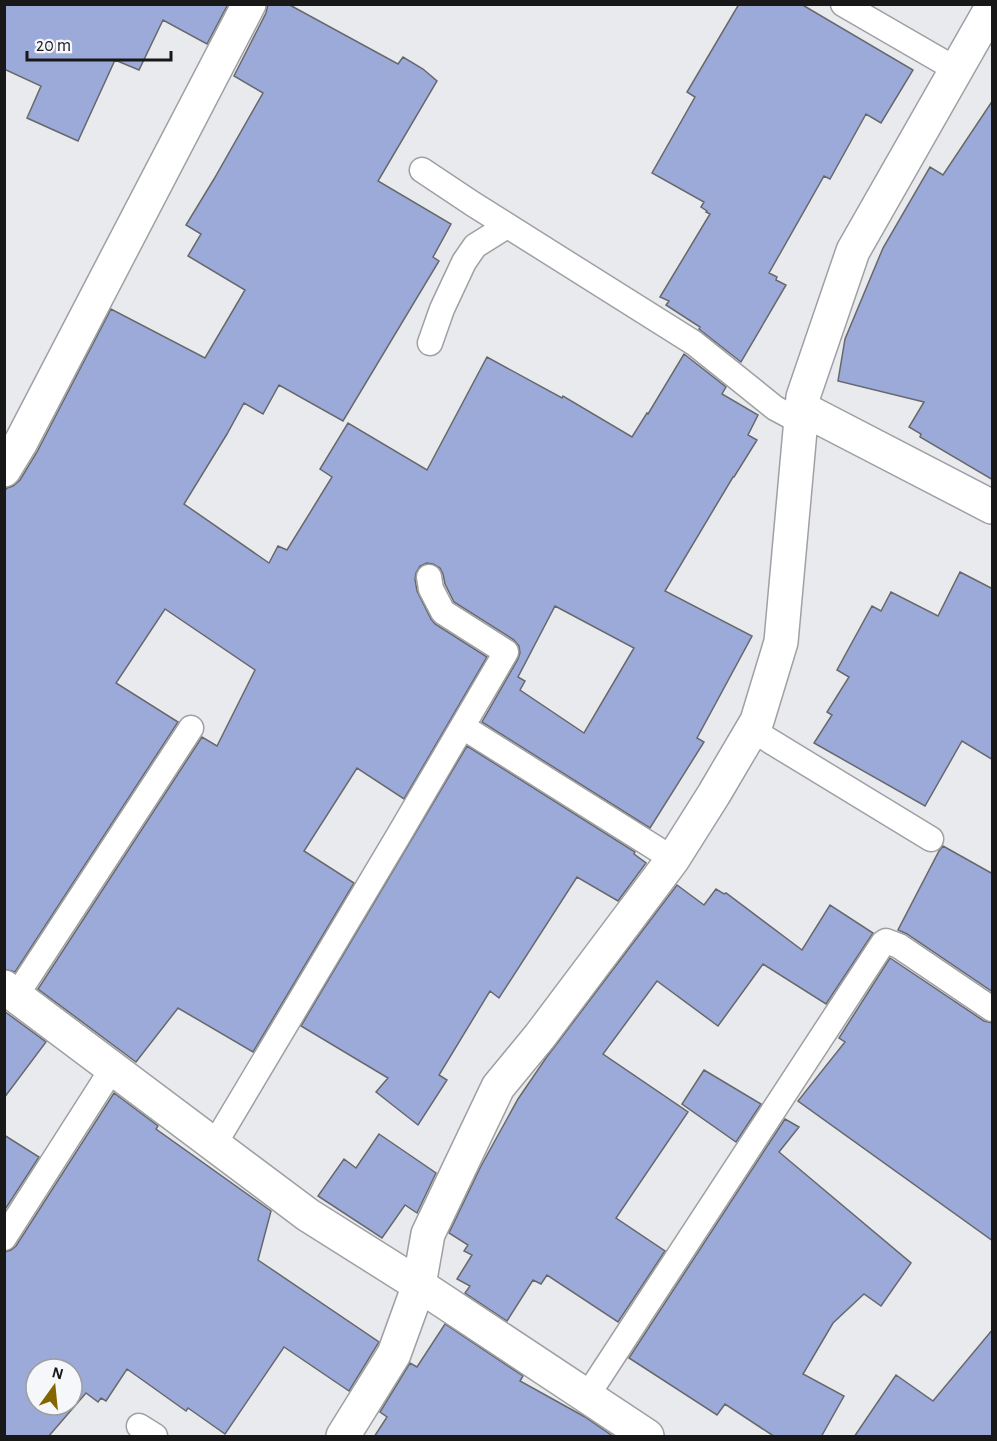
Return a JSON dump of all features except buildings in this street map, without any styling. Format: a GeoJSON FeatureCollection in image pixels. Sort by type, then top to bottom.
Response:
{"type":"FeatureCollection","features":[{"type":"Feature","properties":{"kind":"street"},"geometry":{"type":"LineString","coordinates":[[4,470],[21,442],[249,4]]}},
{"type":"Feature","properties":{"kind":"street"},"geometry":{"type":"LineString","coordinates":[[343,1437],[394,1354],[419,1285],[428,1234],[498,1087],[540,1036],[673,859],[758,721],[781,642],[803,398],[853,251],[993,8]]}},
{"type":"Feature","properties":{"kind":"street"},"geometry":{"type":"LineString","coordinates":[[802,415],[993,507]]}},
{"type":"Feature","properties":{"kind":"street"},"geometry":{"type":"LineString","coordinates":[[10,992],[308,1215],[587,1396],[627,1431]]}},
{"type":"Feature","properties":{"kind":"lane"},"geometry":{"type":"LineString","coordinates":[[843,4],[957,70]]}},
{"type":"Feature","properties":{"kind":"lane"},"geometry":{"type":"LineString","coordinates":[[422,170],[694,344],[775,408],[802,415]]}},
{"type":"Feature","properties":{"kind":"lane"},"geometry":{"type":"LineString","coordinates":[[430,343],[442,309],[464,262],[475,246],[507,226]]}},
{"type":"Feature","properties":{"kind":"lane"},"geometry":{"type":"LineString","coordinates":[[214,1145],[506,652],[443,612],[431,589],[429,577]]}},
{"type":"Feature","properties":{"kind":"lane"},"geometry":{"type":"LineString","coordinates":[[463,727],[673,859]]}},
{"type":"Feature","properties":{"kind":"lane"},"geometry":{"type":"LineString","coordinates":[[10,992],[191,728]]}},
{"type":"Feature","properties":{"kind":"lane"},"geometry":{"type":"LineString","coordinates":[[752,730],[931,839]]}},
{"type":"Feature","properties":{"kind":"lane"},"geometry":{"type":"LineString","coordinates":[[587,1396],[883,943],[886,941],[899,946],[993,1009]]}},
{"type":"Feature","properties":{"kind":"lane"},"geometry":{"type":"LineString","coordinates":[[4,1238],[112,1069]]}}]}
